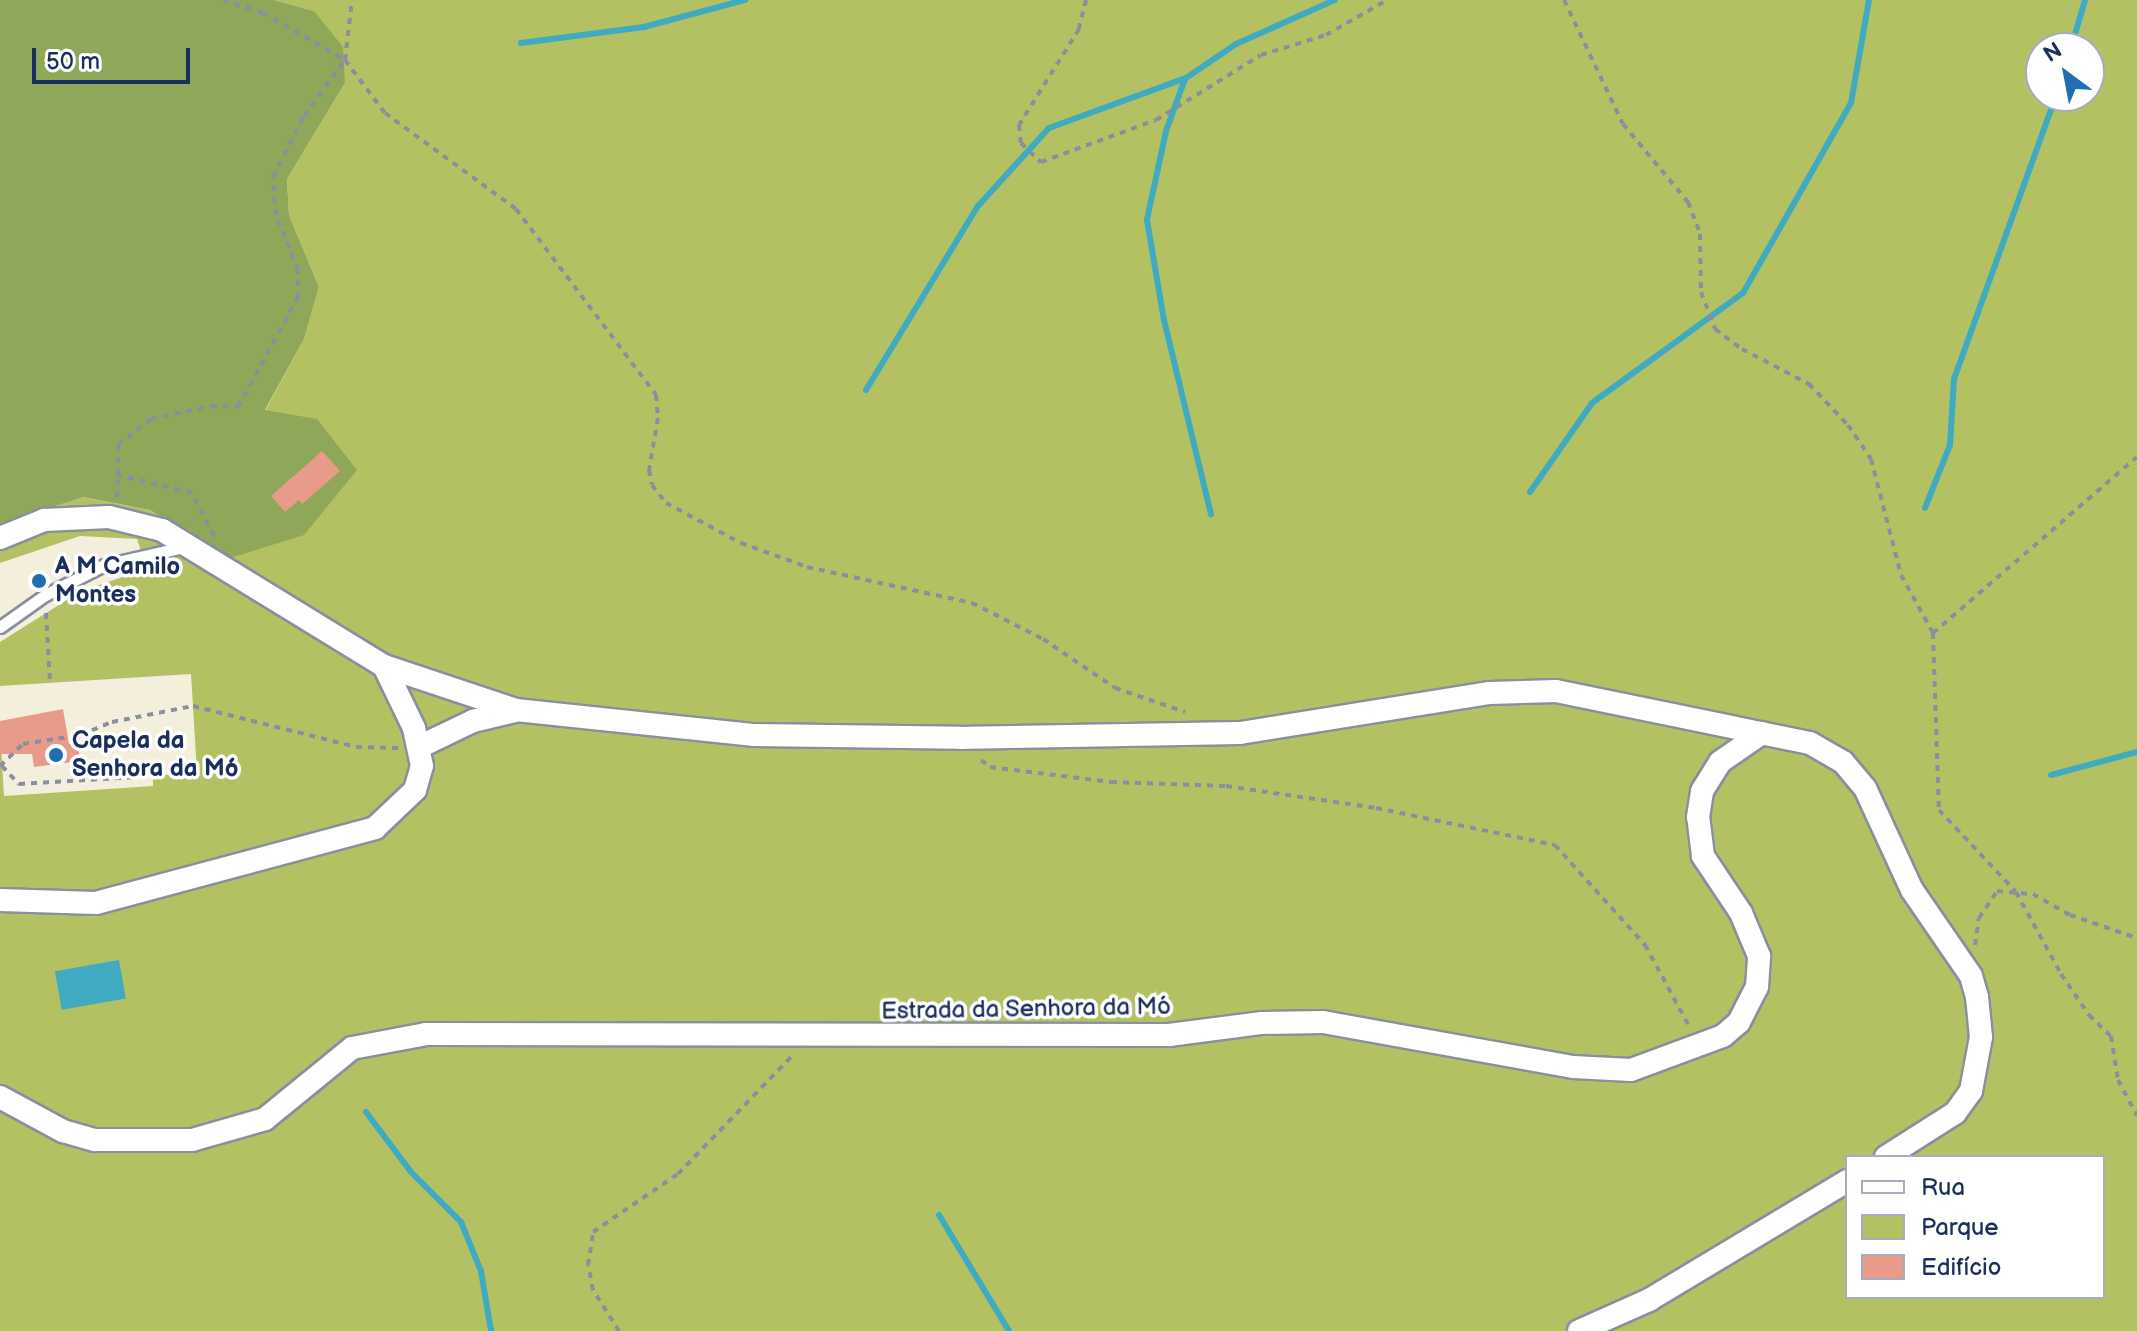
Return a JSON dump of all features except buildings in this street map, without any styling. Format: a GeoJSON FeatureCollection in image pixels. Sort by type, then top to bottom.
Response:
{"type":"FeatureCollection","features":[{"type":"Feature","properties":{"kind":"street"},"geometry":{"type":"LineString","coordinates":[[0,538],[44,520],[109,517],[162,530],[384,666],[516,710],[755,735],[960,738],[1240,733],[1490,693],[1556,691],[1810,743],[1851,769],[1912,890],[1971,976],[1981,1037],[1971,1091],[1955,1113],[1889,1155]]}},
{"type":"Feature","properties":{"kind":"street"},"geometry":{"type":"LineString","coordinates":[[0,900],[96,903],[375,828],[415,790],[421,746],[384,666]]}},
{"type":"Feature","properties":{"kind":"street"},"geometry":{"type":"LineString","coordinates":[[421,746],[473,721],[516,710]]}},
{"type":"Feature","properties":{"kind":"street","name":"Estrada da Senhora da Mó"},"geometry":{"type":"LineString","coordinates":[[0,1097],[63,1131],[95,1140],[192,1140],[265,1119],[352,1048],[372,1041],[426,1034],[809,1038],[1169,1035],[1262,1023],[1323,1022],[1573,1067],[1631,1070],[1700,1048],[1739,1022],[1757,987],[1759,956],[1741,913],[1703,856],[1699,802],[1720,762],[1762,733]]}},
{"type":"Feature","properties":{"kind":"street"},"geometry":{"type":"LineString","coordinates":[[1579,1331],[1649,1300],[1845,1182]]}},
{"type":"Feature","properties":{"kind":"lane"},"geometry":{"type":"LineString","coordinates":[[0,627],[45,595],[104,565],[186,547]]}},
{"type":"Feature","properties":{"kind":"path"},"geometry":{"type":"LineString","coordinates":[[223,0],[263,13],[345,60],[385,113],[516,209],[656,395],[658,418],[649,470],[652,485],[666,503],[741,543],[807,567],[972,603],[1043,639],[1115,688],[1190,713]]}},
{"type":"Feature","properties":{"kind":"path"},"geometry":{"type":"LineString","coordinates":[[213,561],[216,545],[210,521],[192,493],[118,475],[118,445],[151,419],[211,406],[238,407],[298,298],[298,270],[276,215],[273,177],[304,116],[345,60],[352,0]]}},
{"type":"Feature","properties":{"kind":"path"},"geometry":{"type":"LineString","coordinates":[[1086,0],[1079,29],[1019,125],[1021,143],[1041,162],[1156,120],[1261,55],[1326,35],[1387,0]]}},
{"type":"Feature","properties":{"kind":"path"},"geometry":{"type":"LineString","coordinates":[[1564,0],[1623,124],[1688,202],[1700,234],[1701,292],[1715,329],[1742,349],[1809,384],[1848,425],[1871,459],[1901,575],[1933,633],[1939,810],[2016,892],[2061,974],[2089,1015],[2111,1036],[2118,1080],[2137,1115]]}},
{"type":"Feature","properties":{"kind":"path"},"geometry":{"type":"LineString","coordinates":[[1933,633],[2137,457]]}},
{"type":"Feature","properties":{"kind":"path"},"geometry":{"type":"LineString","coordinates":[[45,595],[50,683]]}},
{"type":"Feature","properties":{"kind":"path"},"geometry":{"type":"LineString","coordinates":[[137,777],[19,784],[1,766],[23,744],[81,735],[112,722],[193,706],[356,747],[421,746]]}},
{"type":"Feature","properties":{"kind":"path"},"geometry":{"type":"LineString","coordinates":[[960,738],[990,767],[1111,782],[1226,786],[1376,808],[1555,845],[1645,945],[1700,1048]]}},
{"type":"Feature","properties":{"kind":"path"},"geometry":{"type":"LineString","coordinates":[[1971,976],[1979,918],[1997,891],[2033,894],[2070,915],[2137,938]]}},
{"type":"Feature","properties":{"kind":"path"},"geometry":{"type":"LineString","coordinates":[[619,1331],[593,1290],[588,1265],[593,1232],[678,1174],[809,1038]]}},
{"type":"Feature","properties":{"kind":"green space"},"geometry":{"type":"Polygon","coordinates":[[[0,0],[274,0],[314,11],[343,47],[345,83],[287,179],[289,215],[319,287],[304,339],[265,410],[317,419],[357,470],[304,535],[227,559],[150,510],[83,497],[0,524],[0,0]]]}},
{"type":"Feature","properties":{"kind":"green space"},"geometry":{"type":"Polygon","coordinates":[[[274,0],[2137,0],[2137,1331],[0,1331],[0,727],[4,796],[153,786],[153,776],[197,772],[191,674],[0,686],[0,642],[81,591],[147,569],[137,539],[80,536],[0,563],[0,524],[82,497],[150,510],[227,559],[265,411],[304,339],[319,287],[289,215],[287,179],[345,83],[314,11],[274,0]]]}},
{"type":"Feature","properties":{"kind":"water"},"geometry":{"type":"Polygon","coordinates":[[[119,960],[126,998],[62,1010],[55,971],[119,960]]]}},
{"type":"Feature","properties":{"kind":"waterway"},"geometry":{"type":"LineString","coordinates":[[521,43],[644,27],[745,0]]}},
{"type":"Feature","properties":{"kind":"waterway"},"geometry":{"type":"LineString","coordinates":[[866,390],[978,206],[1049,128],[1186,78],[1236,44],[1335,0]]}},
{"type":"Feature","properties":{"kind":"waterway"},"geometry":{"type":"LineString","coordinates":[[1530,492],[1592,403],[1743,293],[1851,103],[1869,0]]}},
{"type":"Feature","properties":{"kind":"waterway"},"geometry":{"type":"LineString","coordinates":[[2076,32],[2085,0]]}},
{"type":"Feature","properties":{"kind":"waterway"},"geometry":{"type":"LineString","coordinates":[[1185,79],[1166,131],[1147,220],[1164,320],[1211,514]]}},
{"type":"Feature","properties":{"kind":"waterway"},"geometry":{"type":"LineString","coordinates":[[1925,508],[1950,445],[1954,379],[2050,112]]}},
{"type":"Feature","properties":{"kind":"waterway"},"geometry":{"type":"LineString","coordinates":[[2051,775],[2137,752]]}},
{"type":"Feature","properties":{"kind":"waterway"},"geometry":{"type":"LineString","coordinates":[[366,1112],[411,1172],[461,1222],[481,1271],[491,1331]]}},
{"type":"Feature","properties":{"kind":"waterway"},"geometry":{"type":"LineString","coordinates":[[939,1215],[1009,1331]]}},
{"type":"Feature","properties":{"kind":"place","name":"A M Camilo Montes"},"geometry":{"type":"Point","coordinates":[39,581]}},
{"type":"Feature","properties":{"kind":"place","name":"Capela da Senhora da Mó"},"geometry":{"type":"Point","coordinates":[56,755]}}]}
